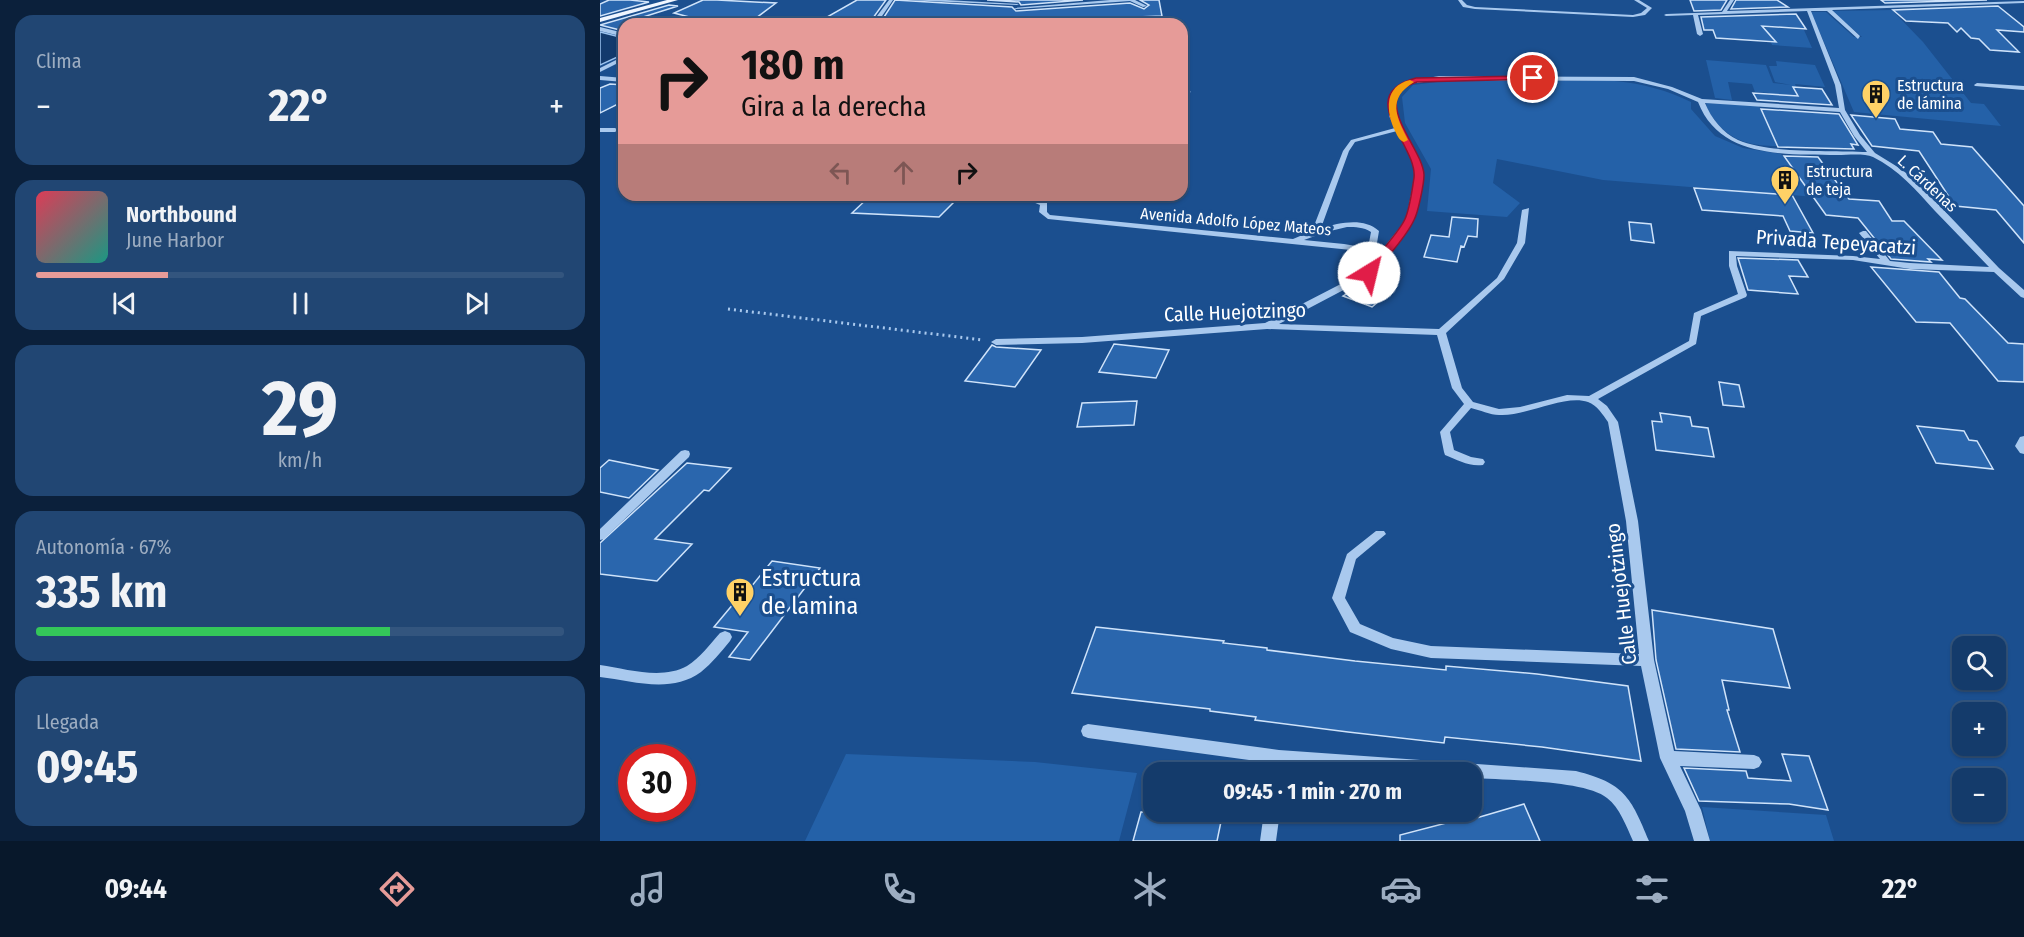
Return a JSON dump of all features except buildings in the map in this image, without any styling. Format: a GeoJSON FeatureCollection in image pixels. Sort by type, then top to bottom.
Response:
{"type":"FeatureCollection","features":[{"type":"Feature","properties":{"kind":"main road"},"geometry":{"type":"LineString","coordinates":[[600,21],[675,0]]}},
{"type":"Feature","properties":{"kind":"street"},"geometry":{"type":"LineString","coordinates":[[879,18],[891,0]]}},
{"type":"Feature","properties":{"kind":"street"},"geometry":{"type":"LineString","coordinates":[[908,0],[1017,4],[1131,0],[1145,6]]}},
{"type":"Feature","properties":{"kind":"street"},"geometry":{"type":"LineString","coordinates":[[1460,0],[1465,6],[1475,8],[1633,16],[1643,14],[1650,8],[1636,0]]}},
{"type":"Feature","properties":{"kind":"street"},"geometry":{"type":"LineString","coordinates":[[1723,14],[1732,0]]}},
{"type":"Feature","properties":{"kind":"street"},"geometry":{"type":"LineString","coordinates":[[1877,0],[1885,8]]}},
{"type":"Feature","properties":{"kind":"street"},"geometry":{"type":"LineString","coordinates":[[1666,15],[2024,2]]}},
{"type":"Feature","properties":{"kind":"street"},"geometry":{"type":"LineString","coordinates":[[1829,10],[1858,37]]}},
{"type":"Feature","properties":{"kind":"street","name":"L. Cárdenas"},"geometry":{"type":"LineString","coordinates":[[1809,11],[1838,85],[1842,110],[1857,136],[1873,154],[1899,170],[2024,296]]}},
{"type":"Feature","properties":{"kind":"street"},"geometry":{"type":"LineString","coordinates":[[1695,15],[1700,34]]}},
{"type":"Feature","properties":{"kind":"street"},"geometry":{"type":"LineString","coordinates":[[600,29],[618,34]]}},
{"type":"Feature","properties":{"kind":"street"},"geometry":{"type":"LineString","coordinates":[[600,70],[618,61]]}},
{"type":"Feature","properties":{"kind":"street"},"geometry":{"type":"LineString","coordinates":[[600,78],[618,80]]}},
{"type":"Feature","properties":{"kind":"street"},"geometry":{"type":"LineString","coordinates":[[1374,258],[1410,220],[1419,175],[1415,158],[1397,129],[1392,116],[1393,97],[1406,83],[1416,80],[1634,79],[1670,88],[1701,101],[1842,110]]}},
{"type":"Feature","properties":{"kind":"street"},"geometry":{"type":"LineString","coordinates":[[1977,85],[2024,88]]}},
{"type":"Feature","properties":{"kind":"street"},"geometry":{"type":"LineString","coordinates":[[1701,101],[1704,111],[1724,135],[1738,142],[1771,148],[1873,154]]}},
{"type":"Feature","properties":{"kind":"street"},"geometry":{"type":"LineString","coordinates":[[1316,232],[1346,151],[1353,141],[1397,129]]}},
{"type":"Feature","properties":{"kind":"street"},"geometry":{"type":"LineString","coordinates":[[600,130],[615,130]]}},
{"type":"Feature","properties":{"kind":"street","name":"Avenida Adolfo López Mateos"},"geometry":{"type":"LineString","coordinates":[[1040,201],[1044,204],[1044,212],[1048,217],[1344,246],[1364,249],[1374,258]]}},
{"type":"Feature","properties":{"kind":"street"},"geometry":{"type":"LineString","coordinates":[[1526,210],[1521,243],[1500,279],[1441,332],[1457,388],[1469,404],[1499,412],[1520,410],[1567,398],[1591,399]]}},
{"type":"Feature","properties":{"kind":"street"},"geometry":{"type":"LineString","coordinates":[[1267,326],[1369,273],[1374,258],[1375,231],[1361,224],[1345,225],[1316,232],[1291,242]]}},
{"type":"Feature","properties":{"kind":"street"},"geometry":{"type":"LineString","coordinates":[[1863,233],[1887,262]]}},
{"type":"Feature","properties":{"kind":"street","name":"Privada Tepeyacatzi"},"geometry":{"type":"LineString","coordinates":[[1591,399],[1693,342],[1696,315],[1743,295],[1733,266],[1732,253],[1853,258],[1910,266],[1996,270]]}},
{"type":"Feature","properties":{"kind":"street","name":"Calle Huejotzingo"},"geometry":{"type":"LineString","coordinates":[[996,342],[1082,340],[1267,326],[1441,332]]}},
{"type":"Feature","properties":{"kind":"street","name":"Calle Huejotzingo"},"geometry":{"type":"LineString","coordinates":[[1591,399],[1602,408],[1612,422],[1632,521],[1647,660],[1668,758],[1694,810],[1702,841]]}},
{"type":"Feature","properties":{"kind":"street"},"geometry":{"type":"LineString","coordinates":[[1469,404],[1445,432],[1449,452],[1469,461],[1479,462]]}},
{"type":"Feature","properties":{"kind":"street"},"geometry":{"type":"LineString","coordinates":[[2024,440],[2020,446],[2024,450]]}},
{"type":"Feature","properties":{"kind":"street"},"geometry":{"type":"LineString","coordinates":[[600,536],[685,454]]}},
{"type":"Feature","properties":{"kind":"street"},"geometry":{"type":"LineString","coordinates":[[1380,534],[1351,557],[1338,598],[1354,628],[1391,643],[1431,652],[1647,660]]}},
{"type":"Feature","properties":{"kind":"street"},"geometry":{"type":"LineString","coordinates":[[600,671],[665,679],[678,677],[693,670],[725,636]]}},
{"type":"Feature","properties":{"kind":"street"},"geometry":{"type":"LineString","coordinates":[[1088,731],[1279,757],[1592,781],[1600,783],[1620,797],[1641,841]]}},
{"type":"Feature","properties":{"kind":"street"},"geometry":{"type":"LineString","coordinates":[[1278,762],[1279,757]]}},
{"type":"Feature","properties":{"kind":"street"},"geometry":{"type":"LineString","coordinates":[[1668,758],[1754,762]]}},
{"type":"Feature","properties":{"kind":"street"},"geometry":{"type":"LineString","coordinates":[[1268,841],[1271,822]]}},
{"type":"Feature","properties":{"kind":"path"},"geometry":{"type":"LineString","coordinates":[[728,309],[996,342]]}},
{"type":"Feature","properties":{"kind":"shaded area"},"geometry":{"type":"Polygon","coordinates":[[[1892,10],[1923,42],[1971,103],[1984,104],[2001,126],[1854,112],[1811,12],[1826,12],[1854,37],[1862,37],[1832,11],[1892,10]]]}},
{"type":"Feature","properties":{"kind":"shaded area"},"geometry":{"type":"Polygon","coordinates":[[[1765,27],[1804,30],[1812,48],[1772,45],[1765,27]]]}},
{"type":"Feature","properties":{"kind":"shaded area"},"geometry":{"type":"Polygon","coordinates":[[[600,32],[618,36],[618,57],[600,65],[600,32]]]}},
{"type":"Feature","properties":{"kind":"shaded area"},"geometry":{"type":"Polygon","coordinates":[[[1706,60],[1766,65],[1773,83],[1791,85],[1775,82],[1769,66],[1777,66],[1776,61],[1815,65],[1825,87],[1795,84],[1801,99],[1771,97],[1769,93],[1755,92],[1752,84],[1728,82],[1732,100],[1715,98],[1706,60]]]}},
{"type":"Feature","properties":{"kind":"shaded area"},"geometry":{"type":"Polygon","coordinates":[[[1445,81],[1615,81],[1664,91],[1691,102],[1691,109],[1715,136],[1743,148],[1781,154],[1816,197],[1603,180],[1497,159],[1493,183],[1520,203],[1507,217],[1427,211],[1431,169],[1405,123],[1402,97],[1413,85],[1445,81]]]}},
{"type":"Feature","properties":{"kind":"shaded area"},"geometry":{"type":"Polygon","coordinates":[[[1706,103],[1759,106],[1777,146],[1752,144],[1730,135],[1717,123],[1707,109],[1706,103]]]}},
{"type":"Feature","properties":{"kind":"shaded area"},"geometry":{"type":"Polygon","coordinates":[[[846,754],[1035,762],[1137,773],[1119,841],[805,841],[846,754]]]}},
{"type":"Feature","properties":{"kind":"shaded area"},"geometry":{"type":"Polygon","coordinates":[[[1702,807],[1826,815],[1834,841],[1710,841],[1702,807]]]}},
{"type":"Feature","properties":{"kind":"slow traffic"},"geometry":{"type":"LineString","coordinates":[[1404,140],[1392,116],[1393,97],[1406,83],[1410,82]]}},
{"type":"Feature","properties":{"kind":"place","name":"Estructura de lámina"},"geometry":{"type":"Point","coordinates":[1876,120]}},
{"type":"Feature","properties":{"kind":"place","name":"Estructura de teja"},"geometry":{"type":"Point","coordinates":[1785,206]}},
{"type":"Feature","properties":{"kind":"place","name":"Estructura de lamina"},"geometry":{"type":"Point","coordinates":[740,618]}},
{"type":"Feature","properties":{"kind":"route"},"geometry":{"type":"LineString","coordinates":[[1369,273],[1410,220],[1419,175],[1415,158],[1397,129],[1392,116],[1393,97],[1406,83],[1416,80],[1533,78]]}}]}
